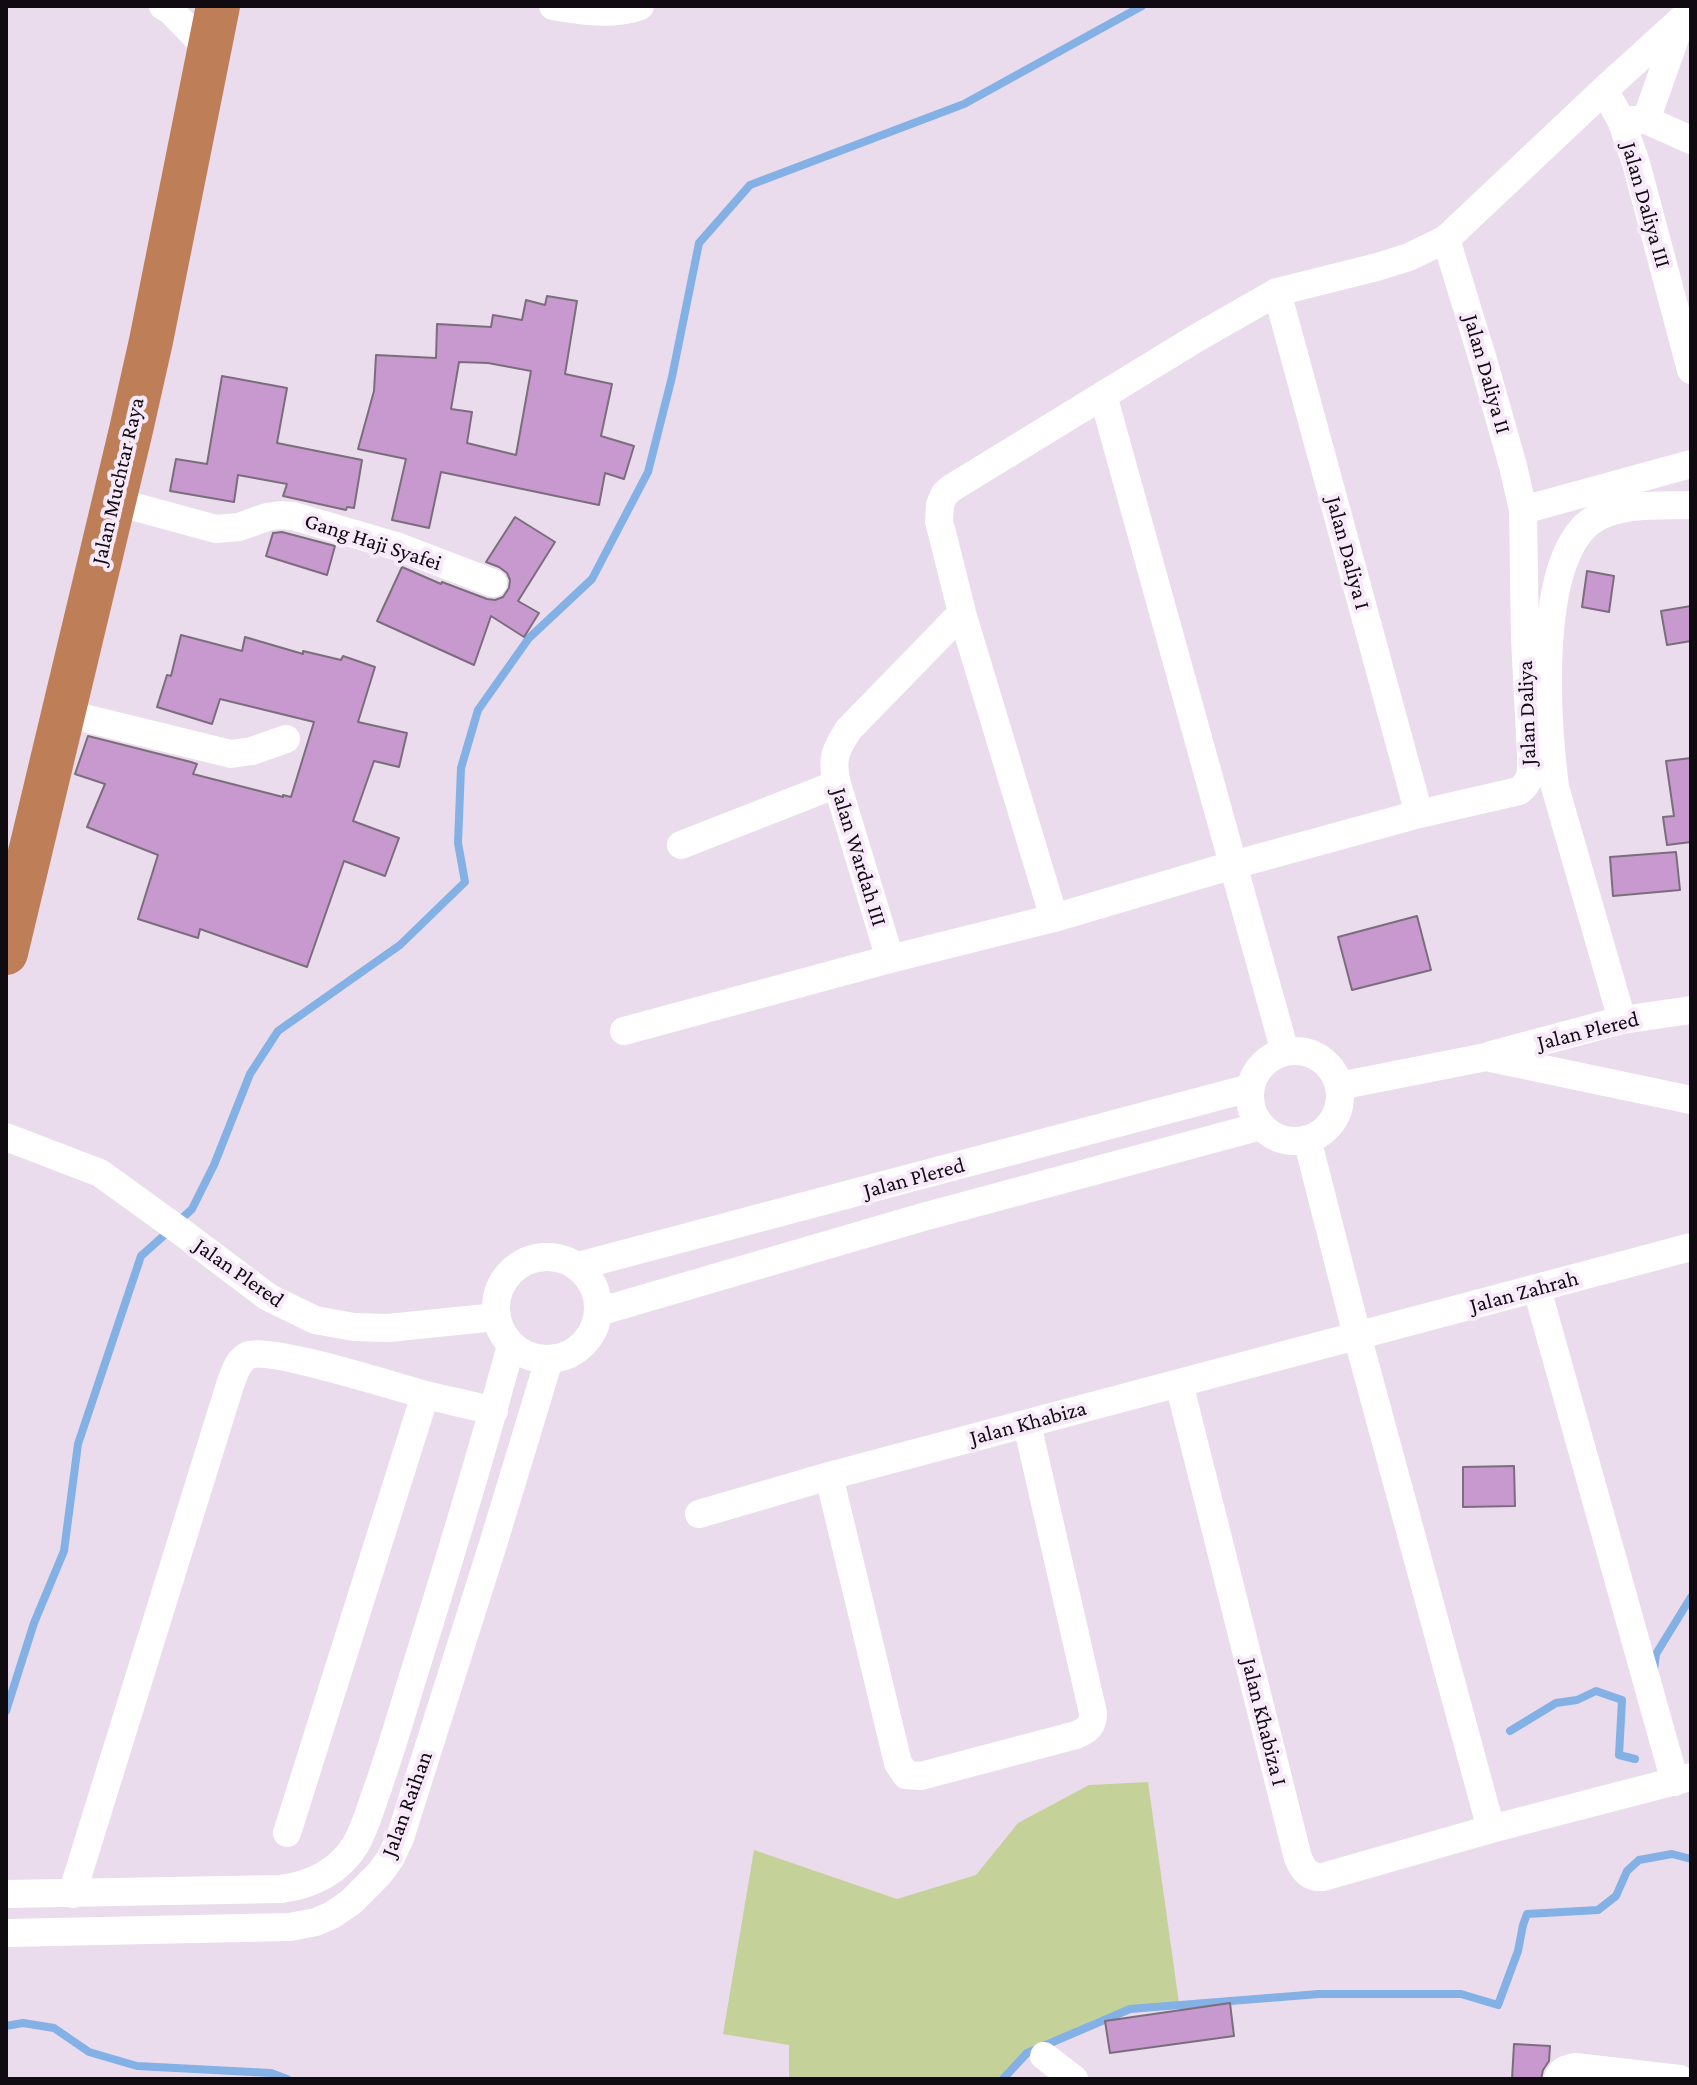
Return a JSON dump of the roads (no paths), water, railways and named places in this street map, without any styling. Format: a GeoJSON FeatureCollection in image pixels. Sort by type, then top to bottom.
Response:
{"type":"FeatureCollection","features":[{"type":"Feature","properties":{"kind":"highway","name":"Jalan Muchtar Raya"},"geometry":{"type":"LineString","coordinates":[[6,953],[151,341],[218,6]]}},
{"type":"Feature","properties":{"kind":"street"},"geometry":{"type":"LineString","coordinates":[[553,6],[585,11],[630,10],[640,6]]}},
{"type":"Feature","properties":{"kind":"street"},"geometry":{"type":"LineString","coordinates":[[169,8],[209,50]]}},
{"type":"Feature","properties":{"kind":"street"},"geometry":{"type":"LineString","coordinates":[[1054,918],[962,613],[939,522],[944,495],[1103,395],[1277,292],[1409,257],[1446,239],[1682,19],[1634,120],[1691,140]]}},
{"type":"Feature","properties":{"kind":"street","name":"Jalan Daliya III"},"geometry":{"type":"LineString","coordinates":[[1604,90],[1634,120],[1639,177],[1691,370]]}},
{"type":"Feature","properties":{"kind":"street","name":"Jalan Daliya II"},"geometry":{"type":"LineString","coordinates":[[1446,239],[1483,360],[1523,510]]}},
{"type":"Feature","properties":{"kind":"street","name":"Jalan Daliya I"},"geometry":{"type":"LineString","coordinates":[[1277,292],[1419,814]]}},
{"type":"Feature","properties":{"kind":"street"},"geometry":{"type":"LineString","coordinates":[[1103,395],[1285,1052]]}},
{"type":"Feature","properties":{"kind":"street"},"geometry":{"type":"LineString","coordinates":[[1523,510],[1691,464]]}},
{"type":"Feature","properties":{"kind":"street","name":"Gang Haji Syafei"},"geometry":{"type":"LineString","coordinates":[[113,501],[216,529],[239,527],[267,517],[293,516],[399,547],[493,583]]}},
{"type":"Feature","properties":{"kind":"street"},"geometry":{"type":"LineString","coordinates":[[1622,1020],[1555,787],[1548,699],[1552,610],[1567,552],[1577,535],[1591,522],[1612,511],[1634,507],[1691,505]]}},
{"type":"Feature","properties":{"kind":"street","name":"Jalan Daliya"},"geometry":{"type":"LineString","coordinates":[[624,1031],[1054,918],[1419,814],[1519,791],[1528,783],[1531,754],[1523,510]]}},
{"type":"Feature","properties":{"kind":"street","name":"Jalan Wardah III"},"geometry":{"type":"LineString","coordinates":[[890,959],[833,765],[837,746],[849,729],[962,613]]}},
{"type":"Feature","properties":{"kind":"street"},"geometry":{"type":"LineString","coordinates":[[64,713],[231,754],[252,751],[286,739]]}},
{"type":"Feature","properties":{"kind":"street"},"geometry":{"type":"LineString","coordinates":[[681,845],[837,784]]}},
{"type":"Feature","properties":{"kind":"street","name":"Jalan Plered"},"geometry":{"type":"LineString","coordinates":[[1339,1086],[1486,1057],[1622,1020],[1691,1010]]}},
{"type":"Feature","properties":{"kind":"street"},"geometry":{"type":"LineString","coordinates":[[1302,1051],[1318,1057],[1332,1070],[1339,1086],[1339,1103],[1333,1120],[1321,1133],[1307,1139],[1289,1141],[1274,1136],[1261,1126],[1252,1108],[1250,1088],[1257,1072],[1269,1059],[1285,1052],[1302,1051]]}},
{"type":"Feature","properties":{"kind":"street"},"geometry":{"type":"LineString","coordinates":[[1486,1057],[1691,1100]]}},
{"type":"Feature","properties":{"kind":"street","name":"Jalan Plered"},"geometry":{"type":"LineString","coordinates":[[578,1266],[1250,1088]]}},
{"type":"Feature","properties":{"kind":"street"},"geometry":{"type":"LineString","coordinates":[[598,1312],[923,1217],[1261,1126]]}},
{"type":"Feature","properties":{"kind":"street","name":"Jalan Plered"},"geometry":{"type":"LineString","coordinates":[[6,1137],[100,1173],[268,1297],[315,1320],[354,1327],[388,1328],[496,1317]]}},
{"type":"Feature","properties":{"kind":"street"},"geometry":{"type":"LineString","coordinates":[[1307,1139],[1491,1829],[1683,1779],[1537,1289]]}},
{"type":"Feature","properties":{"kind":"street"},"geometry":{"type":"LineString","coordinates":[[912,1178],[923,1217]]}},
{"type":"Feature","properties":{"kind":"street","name":"Jalan Zahrah"},"geometry":{"type":"LineString","coordinates":[[1357,1335],[1691,1247]]}},
{"type":"Feature","properties":{"kind":"street"},"geometry":{"type":"LineString","coordinates":[[539,1256],[560,1257],[578,1266],[590,1279],[597,1295],[598,1312],[593,1330],[583,1345],[567,1356],[549,1360],[528,1356],[511,1345],[496,1317],[496,1297],[505,1278],[520,1263],[539,1256]]}},
{"type":"Feature","properties":{"kind":"street","name":"Jalan Khabiza"},"geometry":{"type":"LineString","coordinates":[[699,1514],[829,1476],[1357,1335]]}},
{"type":"Feature","properties":{"kind":"street","name":"Jalan Raihan"},"geometry":{"type":"LineString","coordinates":[[6,1894],[281,1889],[310,1882],[334,1870],[346,1858],[366,1820],[398,1725],[494,1411],[511,1345]]}},
{"type":"Feature","properties":{"kind":"street"},"geometry":{"type":"LineString","coordinates":[[72,1894],[198,1483],[236,1368],[244,1357],[267,1354],[286,1357],[494,1411]]}},
{"type":"Feature","properties":{"kind":"street","name":"Jalan Raihan"},"geometry":{"type":"LineString","coordinates":[[6,1933],[302,1926],[332,1915],[351,1902],[379,1874],[400,1838],[415,1795],[549,1360]]}},
{"type":"Feature","properties":{"kind":"street","name":"Jalan Khabiza I"},"geometry":{"type":"LineString","coordinates":[[1179,1383],[1298,1858],[1305,1872],[1323,1877],[1491,1829]]}},
{"type":"Feature","properties":{"kind":"street"},"geometry":{"type":"LineString","coordinates":[[287,1833],[425,1395]]}},
{"type":"Feature","properties":{"kind":"street"},"geometry":{"type":"LineString","coordinates":[[829,1476],[901,1771],[912,1777],[921,1776],[991,1758],[1076,1735],[1085,1731],[1093,1721],[1027,1424]]}},
{"type":"Feature","properties":{"kind":"street"},"geometry":{"type":"LineString","coordinates":[[398,1725],[432,1735]]}},
{"type":"Feature","properties":{"kind":"street"},"geometry":{"type":"LineString","coordinates":[[160,1930],[161,1892]]}},
{"type":"Feature","properties":{"kind":"street"},"geometry":{"type":"LineString","coordinates":[[1044,2056],[1074,2079]]}},
{"type":"Feature","properties":{"kind":"street"},"geometry":{"type":"LineString","coordinates":[[1558,2079],[1565,2069],[1575,2067],[1680,2079]]}},
{"type":"Feature","properties":{"kind":"waterway"},"geometry":{"type":"LineString","coordinates":[[178,1222],[192,1209],[214,1165],[250,1074],[278,1031],[400,945],[465,882],[458,843],[461,768],[478,710],[529,638],[592,579],[648,472],[672,377],[699,243],[750,185],[964,104],[1142,6]]}},
{"type":"Feature","properties":{"kind":"waterway"},"geometry":{"type":"LineString","coordinates":[[6,1711],[34,1623],[64,1551],[78,1444],[141,1256],[169,1231]]}},
{"type":"Feature","properties":{"kind":"waterway"},"geometry":{"type":"LineString","coordinates":[[1654,1670],[1656,1654],[1691,1597]]}},
{"type":"Feature","properties":{"kind":"waterway"},"geometry":{"type":"LineString","coordinates":[[1510,1731],[1556,1703],[1577,1700],[1596,1691],[1622,1700],[1619,1755],[1635,1759]]}},
{"type":"Feature","properties":{"kind":"waterway"},"geometry":{"type":"LineString","coordinates":[[1003,2079],[1027,2053],[1130,2009],[1319,1994],[1461,1994],[1498,2005],[1518,1951],[1527,1914],[1598,1910],[1616,1896],[1627,1871],[1639,1860],[1672,1854],[1691,1859]]}},
{"type":"Feature","properties":{"kind":"waterway"},"geometry":{"type":"LineString","coordinates":[[6,2026],[23,2023],[54,2028],[89,2052],[137,2066],[271,2073],[287,2079]]}}]}
